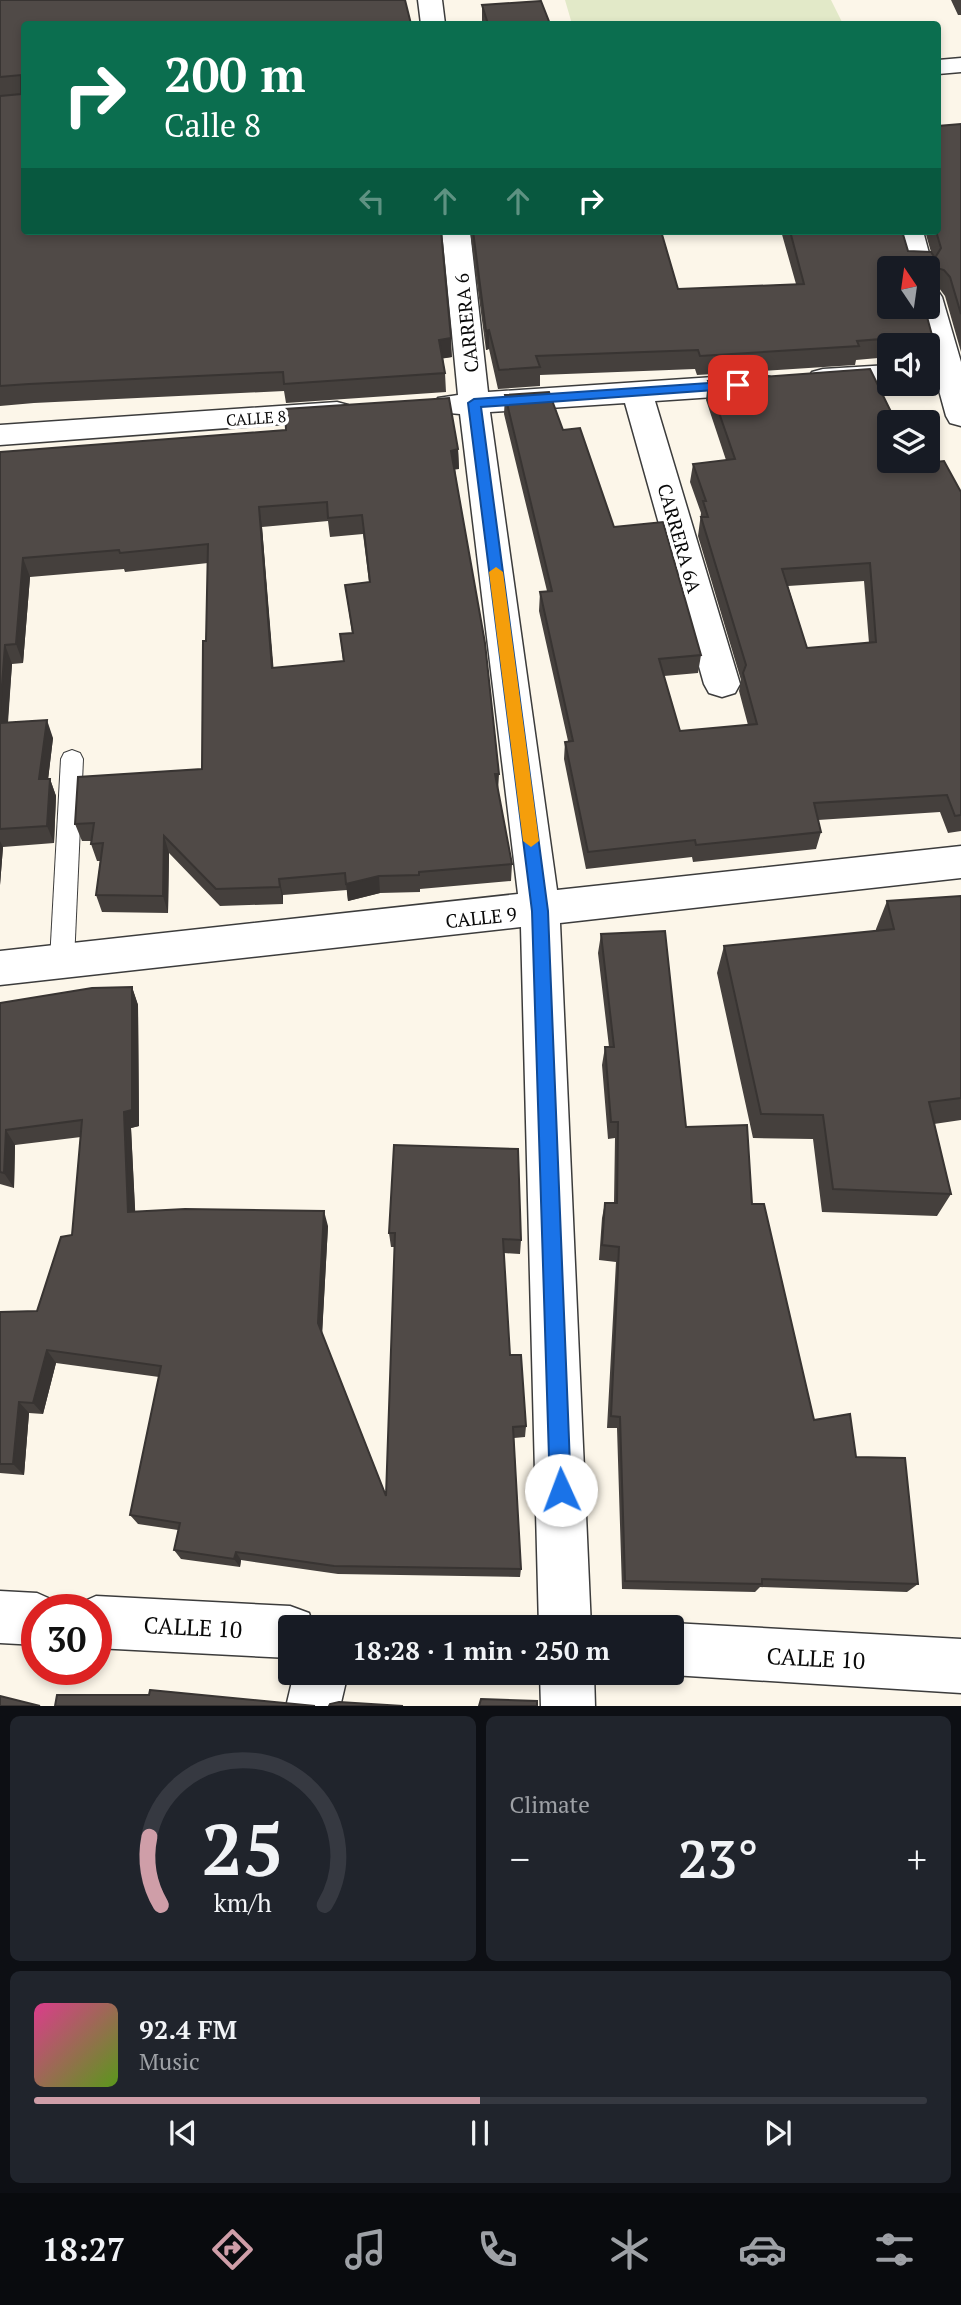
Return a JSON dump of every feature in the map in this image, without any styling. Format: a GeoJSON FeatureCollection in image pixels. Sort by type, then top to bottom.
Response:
{"type":"FeatureCollection","features":[{"type":"Feature","properties":{"kind":"street"},"geometry":{"type":"LineString","coordinates":[[429,0],[432,21]]}},
{"type":"Feature","properties":{"kind":"street"},"geometry":{"type":"LineString","coordinates":[[941,48],[961,47]]}},
{"type":"Feature","properties":{"kind":"street"},"geometry":{"type":"LineString","coordinates":[[941,67],[961,65]]}},
{"type":"Feature","properties":{"kind":"street","name":"CARRERA 6"},"geometry":{"type":"LineString","coordinates":[[456,235],[474,403],[540,911],[565,1615]]}},
{"type":"Feature","properties":{"kind":"street"},"geometry":{"type":"LineString","coordinates":[[910,235],[916,256]]}},
{"type":"Feature","properties":{"kind":"street"},"geometry":{"type":"LineString","coordinates":[[933,319],[961,416]]}},
{"type":"Feature","properties":{"kind":"street"},"geometry":{"type":"LineString","coordinates":[[418,407],[877,376]]}},
{"type":"Feature","properties":{"kind":"street","name":"CARRERA 6A"},"geometry":{"type":"LineString","coordinates":[[637,392],[722,684]]}},
{"type":"Feature","properties":{"kind":"street","name":"CALLE 8"},"geometry":{"type":"LineString","coordinates":[[0,435],[362,411]]}},
{"type":"Feature","properties":{"kind":"street","name":"CALLE 9"},"geometry":{"type":"LineString","coordinates":[[0,968],[540,911],[961,862]]}},
{"type":"Feature","properties":{"kind":"street"},"geometry":{"type":"LineString","coordinates":[[0,1617],[21,1618]]}},
{"type":"Feature","properties":{"kind":"street","name":"CALLE 10"},"geometry":{"type":"LineString","coordinates":[[112,1623],[278,1631]]}},
{"type":"Feature","properties":{"kind":"street","name":"CALLE 10"},"geometry":{"type":"LineString","coordinates":[[684,1650],[961,1666]]}},
{"type":"Feature","properties":{"kind":"street"},"geometry":{"type":"LineString","coordinates":[[313,1706],[318,1685]]}},
{"type":"Feature","properties":{"kind":"street"},"geometry":{"type":"LineString","coordinates":[[567,1685],[568,1706]]}},
{"type":"Feature","properties":{"kind":"lane"},"geometry":{"type":"LineString","coordinates":[[62,961],[72,759]]}},
{"type":"Feature","properties":{"kind":"green space"},"geometry":{"type":"Polygon","coordinates":[[[565,0],[831,0],[842,21],[571,21],[565,0]]]}},
{"type":"Feature","properties":{"kind":"building"},"geometry":{"type":"Polygon","coordinates":[[[0,0],[405,0],[410,21],[21,21],[21,75],[0,77],[0,0]]]}},
{"type":"Feature","properties":{"kind":"building"},"geometry":{"type":"Polygon","coordinates":[[[541,1],[549,21],[487,21],[482,5],[541,1]]]}},
{"type":"Feature","properties":{"kind":"building"},"geometry":{"type":"Polygon","coordinates":[[[21,94],[21,235],[441,235],[451,338],[439,340],[445,373],[284,384],[283,372],[0,386],[0,96],[21,94]]]}},
{"type":"Feature","properties":{"kind":"building"},"geometry":{"type":"Polygon","coordinates":[[[961,124],[961,314],[950,277],[940,269],[940,256],[936,256],[941,248],[937,235],[941,235],[941,126],[961,124]]]}},
{"type":"Feature","properties":{"kind":"building"},"geometry":{"type":"Polygon","coordinates":[[[474,235],[662,235],[678,289],[804,284],[791,235],[903,235],[908,251],[931,252],[934,256],[877,256],[877,319],[928,319],[931,333],[877,333],[877,339],[857,341],[859,346],[700,356],[698,350],[536,356],[540,367],[499,370],[489,330],[486,331],[474,235]]]}},
{"type":"Feature","properties":{"kind":"building"},"geometry":{"type":"Polygon","coordinates":[[[870,369],[877,383],[877,396],[883,396],[890,410],[877,410],[877,473],[940,473],[940,461],[944,461],[961,492],[961,815],[955,816],[947,795],[814,803],[821,832],[696,845],[695,840],[588,852],[565,742],[573,741],[540,592],[552,591],[505,395],[549,392],[563,430],[580,428],[614,527],[663,522],[701,655],[659,659],[680,731],[757,724],[743,673],[746,665],[701,517],[708,517],[703,501],[706,501],[693,464],[735,459],[708,381],[870,369]],[[870,563],[782,569],[807,648],[876,642],[870,563]]]}},
{"type":"Feature","properties":{"kind":"building"},"geometry":{"type":"Polygon","coordinates":[[[449,398],[458,449],[451,451],[485,643],[499,774],[495,774],[512,864],[419,872],[419,875],[379,876],[346,884],[345,873],[279,879],[280,887],[216,889],[164,836],[163,896],[96,895],[103,843],[91,844],[94,823],[75,824],[78,777],[202,769],[203,641],[206,641],[208,544],[120,553],[119,550],[23,558],[16,644],[5,645],[0,712],[0,452],[286,430],[285,409],[449,398]],[[327,502],[259,507],[272,668],[344,661],[340,634],[353,633],[345,585],[370,582],[362,515],[328,518],[327,502]]]}},
{"type":"Feature","properties":{"kind":"building"},"geometry":{"type":"Polygon","coordinates":[[[47,720],[39,779],[50,779],[47,826],[0,829],[0,723],[47,720]]]}},
{"type":"Feature","properties":{"kind":"building"},"geometry":{"type":"Polygon","coordinates":[[[961,896],[961,1098],[929,1102],[951,1194],[833,1189],[823,1115],[761,1114],[724,946],[894,929],[887,901],[961,896]]]}},
{"type":"Feature","properties":{"kind":"building"},"geometry":{"type":"Polygon","coordinates":[[[665,931],[686,1127],[747,1125],[752,1204],[764,1204],[814,1420],[850,1414],[856,1457],[905,1458],[918,1584],[762,1579],[762,1584],[625,1581],[620,1417],[611,1416],[619,1247],[602,1245],[605,1203],[617,1203],[618,1122],[611,1122],[605,1047],[614,1047],[601,934],[665,931]]]}},
{"type":"Feature","properties":{"kind":"building"},"geometry":{"type":"Polygon","coordinates":[[[132,987],[132,1110],[124,1112],[128,1212],[185,1209],[324,1211],[318,1323],[386,1496],[395,1233],[389,1233],[394,1145],[518,1149],[521,1240],[503,1239],[510,1355],[521,1355],[526,1426],[513,1427],[521,1569],[334,1566],[236,1552],[234,1559],[174,1550],[180,1523],[130,1515],[161,1366],[47,1350],[33,1403],[19,1402],[13,1464],[0,1464],[0,1312],[37,1311],[61,1237],[72,1235],[82,1120],[6,1130],[4,1173],[0,1172],[0,1003],[92,988],[132,987]]]}},
{"type":"Feature","properties":{"kind":"building"},"geometry":{"type":"Polygon","coordinates":[[[150,1690],[315,1706],[55,1706],[57,1695],[149,1695],[150,1690]]]}},
{"type":"Feature","properties":{"kind":"building"},"geometry":{"type":"Polygon","coordinates":[[[0,1696],[40,1706],[0,1706],[0,1696]]]}},
{"type":"Feature","properties":{"kind":"building"},"geometry":{"type":"Polygon","coordinates":[[[481,1699],[537,1701],[537,1706],[479,1706],[481,1699]]]}},
{"type":"Feature","properties":{"kind":"building"},"geometry":{"type":"Polygon","coordinates":[[[339,1702],[403,1706],[329,1706],[339,1702]]]}},
{"type":"Feature","properties":{"kind":"slow traffic"},"geometry":{"type":"LineString","coordinates":[[496,572],[531,841]]}},
{"type":"Feature","properties":{"kind":"route"},"geometry":{"type":"LineString","coordinates":[[561,1490],[540,911],[474,403],[738,385]]}}]}
